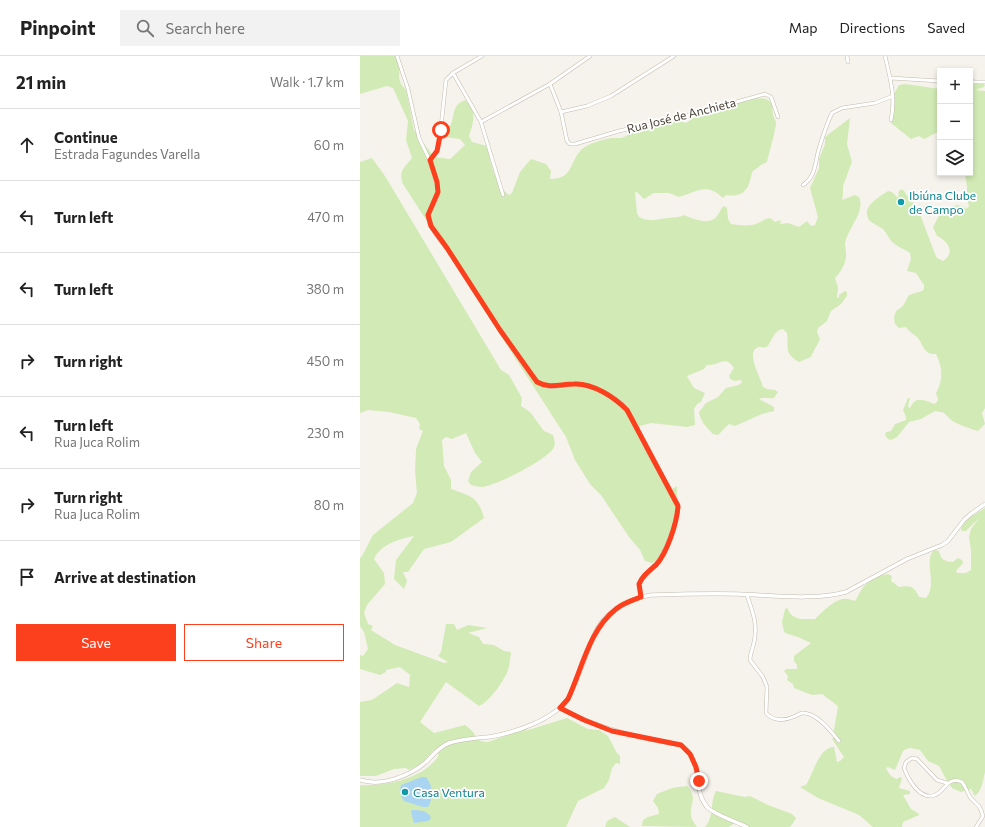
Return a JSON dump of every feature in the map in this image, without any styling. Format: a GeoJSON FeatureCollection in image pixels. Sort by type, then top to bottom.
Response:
{"type":"FeatureCollection","features":[{"type":"Feature","properties":{"kind":"street"},"geometry":{"type":"LineString","coordinates":[[397,56],[408,89],[419,138],[430,160],[437,182],[438,192],[428,215],[431,226],[519,358],[537,382],[554,387],[581,384],[604,392],[622,404],[634,421],[646,448],[678,506],[670,539],[663,555],[656,565],[647,571],[639,584],[641,597]]}},
{"type":"Feature","properties":{"kind":"street"},"geometry":{"type":"LineString","coordinates":[[430,160],[435,155],[439,146],[446,80],[453,73],[482,56]]}},
{"type":"Feature","properties":{"kind":"street"},"geometry":{"type":"LineString","coordinates":[[481,122],[550,84],[590,56]]}},
{"type":"Feature","properties":{"kind":"street"},"geometry":{"type":"LineString","coordinates":[[550,84],[561,112],[587,106],[611,96],[674,56]]}},
{"type":"Feature","properties":{"kind":"street"},"geometry":{"type":"LineString","coordinates":[[847,56],[848,62]]}},
{"type":"Feature","properties":{"kind":"street"},"geometry":{"type":"LineString","coordinates":[[885,56],[894,103],[891,120]]}},
{"type":"Feature","properties":{"kind":"street"},"geometry":{"type":"LineString","coordinates":[[453,73],[481,122],[503,195]]}},
{"type":"Feature","properties":{"kind":"street"},"geometry":{"type":"LineString","coordinates":[[890,78],[937,81]]}},
{"type":"Feature","properties":{"kind":"street"},"geometry":{"type":"LineString","coordinates":[[973,82],[985,82]]}},
{"type":"Feature","properties":{"kind":"street","name":"Rua José de Anchieta"},"geometry":{"type":"LineString","coordinates":[[561,112],[565,135],[570,144],[696,113],[765,94],[771,97],[778,117]]}},
{"type":"Feature","properties":{"kind":"street"},"geometry":{"type":"LineString","coordinates":[[803,185],[809,181],[814,172],[818,153],[832,113],[842,108],[875,103],[893,96]]}},
{"type":"Feature","properties":{"kind":"street"},"geometry":{"type":"LineString","coordinates":[[360,780],[372,782],[397,778],[417,769],[444,745],[506,733],[542,719],[560,708],[568,699],[594,635],[601,623],[617,608],[641,597],[651,595],[690,594],[836,595],[846,592],[895,565],[948,541],[964,520],[985,504]]}},
{"type":"Feature","properties":{"kind":"street"},"geometry":{"type":"LineString","coordinates":[[747,595],[756,626],[750,660],[763,677],[767,687],[766,713],[775,719],[782,720],[802,713],[813,716],[825,725],[839,741]]}},
{"type":"Feature","properties":{"kind":"street"},"geometry":{"type":"LineString","coordinates":[[560,708],[584,720],[612,731],[681,745],[690,754],[696,767],[704,803],[709,809],[747,827]]}},
{"type":"Feature","properties":{"kind":"street"},"geometry":{"type":"LineString","coordinates":[[947,783],[937,780],[917,759],[912,758],[906,762],[904,768],[910,782],[916,789],[924,794],[930,796],[937,794],[947,783],[953,781],[962,782],[970,796],[980,806],[983,816],[976,827]]}},
{"type":"Feature","properties":{"kind":"green space"},"geometry":{"type":"Polygon","coordinates":[[[360,56],[398,56],[400,66],[399,78],[401,84],[406,90],[414,130],[434,157],[450,159],[465,145],[460,139],[444,137],[444,131],[451,124],[456,107],[465,100],[472,108],[473,113],[473,122],[469,136],[472,142],[487,146],[497,179],[509,195],[512,193],[520,172],[531,159],[546,164],[551,171],[550,179],[557,178],[567,173],[581,150],[595,142],[612,138],[621,138],[635,132],[651,129],[669,119],[672,119],[672,121],[681,121],[686,123],[704,111],[716,111],[750,98],[764,98],[770,101],[772,104],[776,126],[767,162],[752,172],[745,191],[738,195],[726,195],[723,198],[717,193],[706,189],[679,197],[669,193],[654,193],[644,199],[635,192],[637,213],[639,217],[647,220],[680,217],[684,215],[701,221],[710,221],[717,216],[724,206],[727,208],[728,219],[731,224],[752,225],[770,218],[775,222],[781,220],[780,224],[788,223],[799,227],[807,221],[811,226],[815,225],[818,217],[810,188],[819,168],[819,159],[825,144],[825,137],[850,118],[847,144],[852,162],[843,186],[842,200],[855,195],[859,197],[860,209],[846,238],[845,263],[835,278],[838,288],[837,297],[839,298],[839,295],[845,291],[847,292],[847,296],[841,304],[831,311],[827,321],[818,328],[817,332],[820,339],[811,357],[799,362],[791,355],[788,349],[787,333],[783,329],[777,331],[767,347],[755,349],[753,359],[763,387],[778,392],[774,398],[759,399],[774,407],[774,411],[762,414],[735,426],[729,424],[718,435],[713,434],[703,423],[699,412],[706,403],[718,397],[726,388],[739,385],[742,382],[741,380],[735,381],[730,379],[729,376],[734,368],[731,364],[725,361],[707,365],[704,369],[687,376],[694,388],[705,393],[701,402],[697,404],[694,409],[695,425],[687,427],[651,423],[640,426],[640,440],[648,454],[663,473],[667,482],[668,492],[677,486],[676,519],[658,560],[652,563],[645,561],[640,550],[629,537],[601,495],[590,484],[575,460],[566,437],[403,184],[401,176],[404,167],[412,158],[406,140],[408,121],[393,88],[387,86],[360,94],[360,56]]]}},
{"type":"Feature","properties":{"kind":"green space"},"geometry":{"type":"Polygon","coordinates":[[[973,79],[985,85],[984,87],[975,90],[985,91],[985,408],[982,413],[985,424],[978,431],[951,420],[946,414],[935,411],[921,419],[909,422],[897,437],[891,440],[885,435],[886,432],[891,431],[895,424],[906,420],[903,410],[908,398],[910,398],[908,406],[910,408],[914,402],[919,400],[924,400],[934,404],[937,402],[938,399],[936,393],[940,384],[941,369],[936,354],[929,353],[918,338],[906,327],[899,328],[895,324],[894,318],[896,311],[903,306],[909,295],[922,291],[924,289],[924,285],[916,273],[907,271],[911,259],[910,253],[892,242],[883,229],[870,221],[867,216],[868,207],[888,191],[892,192],[898,198],[899,191],[902,189],[918,209],[935,254],[937,258],[943,261],[949,254],[949,247],[941,238],[937,236],[933,227],[941,212],[957,205],[966,209],[969,206],[967,199],[965,176],[973,176],[973,79]]]}},
{"type":"Feature","properties":{"kind":"green space"},"geometry":{"type":"Polygon","coordinates":[[[905,84],[937,89],[937,132],[924,139],[919,136],[911,139],[891,123],[894,94],[899,85],[905,84]]]}},
{"type":"Feature","properties":{"kind":"green space"},"geometry":{"type":"Polygon","coordinates":[[[372,158],[385,176],[501,370],[509,375],[522,398],[521,406],[530,412],[544,431],[553,435],[555,444],[550,452],[543,458],[522,471],[499,482],[483,487],[471,485],[468,481],[471,472],[482,462],[475,453],[466,433],[452,439],[446,437],[442,440],[444,466],[451,480],[451,489],[468,495],[476,501],[484,518],[451,542],[424,549],[408,572],[403,572],[407,581],[404,589],[394,579],[396,560],[414,536],[402,539],[386,546],[374,559],[384,573],[385,584],[367,605],[364,613],[368,624],[373,626],[371,630],[395,645],[444,663],[448,662],[438,656],[441,652],[446,624],[454,624],[457,630],[468,625],[487,628],[468,633],[479,637],[483,644],[494,645],[504,651],[511,652],[509,668],[506,675],[492,696],[479,706],[446,682],[420,722],[434,733],[465,725],[479,740],[488,742],[530,727],[525,731],[567,718],[588,729],[599,730],[608,736],[620,756],[620,764],[616,763],[612,768],[609,780],[604,788],[578,801],[566,827],[360,827],[360,785],[390,783],[413,776],[434,762],[438,757],[439,749],[434,750],[421,764],[409,770],[406,768],[394,769],[376,776],[360,776],[360,702],[372,700],[397,683],[409,687],[410,675],[400,667],[386,670],[386,672],[380,675],[360,669],[360,655],[363,656],[368,649],[364,632],[360,626],[360,558],[373,535],[413,503],[417,493],[415,471],[416,449],[423,431],[419,429],[420,424],[416,418],[389,412],[368,410],[360,413],[360,162],[372,158]]]}},
{"type":"Feature","properties":{"kind":"green space"},"geometry":{"type":"Polygon","coordinates":[[[985,508],[985,772],[982,785],[975,796],[971,789],[961,792],[952,788],[939,766],[928,761],[920,750],[911,748],[906,749],[903,751],[895,770],[888,767],[886,768],[893,777],[897,779],[900,777],[902,778],[899,788],[910,791],[910,794],[903,795],[911,809],[919,815],[903,822],[902,827],[873,827],[859,815],[818,798],[800,787],[806,785],[824,751],[834,747],[837,762],[844,757],[832,739],[835,737],[834,730],[838,706],[822,694],[812,695],[794,688],[793,684],[787,680],[788,676],[784,671],[786,669],[797,669],[794,656],[811,643],[784,632],[782,622],[785,609],[787,608],[792,615],[798,618],[815,619],[828,607],[839,600],[846,599],[855,601],[862,589],[868,583],[880,576],[885,575],[892,576],[891,581],[899,587],[911,587],[919,597],[926,598],[931,586],[930,560],[934,550],[939,551],[942,558],[945,560],[953,562],[958,558],[962,560],[963,563],[956,571],[957,573],[966,573],[971,570],[971,550],[969,537],[971,529],[979,518],[966,531],[962,531],[961,529],[968,519],[985,508]]]}},
{"type":"Feature","properties":{"kind":"green space"},"geometry":{"type":"Polygon","coordinates":[[[687,786],[693,797],[691,817],[697,827],[642,826],[643,820],[659,814],[658,808],[653,801],[657,794],[672,788],[687,786]]]}},
{"type":"Feature","properties":{"kind":"green space"},"geometry":{"type":"Polygon","coordinates":[[[716,791],[745,797],[750,796],[792,814],[796,818],[790,827],[744,827],[744,824],[739,821],[729,827],[705,827],[710,819],[716,791]]]}},
{"type":"Feature","properties":{"kind":"green space"},"geometry":{"type":"Polygon","coordinates":[[[615,817],[630,827],[605,827],[607,821],[615,817]]]}},
{"type":"Feature","properties":{"kind":"water"},"geometry":{"type":"Polygon","coordinates":[[[422,777],[426,777],[428,780],[432,792],[428,807],[423,807],[404,801],[400,789],[401,785],[422,777]]]}},
{"type":"Feature","properties":{"kind":"water"},"geometry":{"type":"Polygon","coordinates":[[[412,810],[426,812],[431,818],[428,821],[414,823],[411,812],[412,810]]]}},
{"type":"Feature","properties":{"kind":"place","name":"Ibiúna Clube de Campo"},"geometry":{"type":"Point","coordinates":[901,202]}},
{"type":"Feature","properties":{"kind":"place","name":"Casa Ventura"},"geometry":{"type":"Point","coordinates":[405,792]}},
{"type":"Feature","properties":{"kind":"route"},"geometry":{"type":"LineString","coordinates":[[441,130],[439,146],[435,155],[430,160],[437,182],[438,192],[428,215],[431,226],[500,330],[537,382],[546,386],[554,387],[581,384],[604,392],[622,404],[634,421],[646,448],[678,506],[670,539],[663,555],[656,565],[647,571],[639,584],[641,597],[617,608],[601,623],[594,635],[568,699],[560,708],[584,720],[612,731],[681,745],[688,750],[696,767],[699,781]]}}]}
